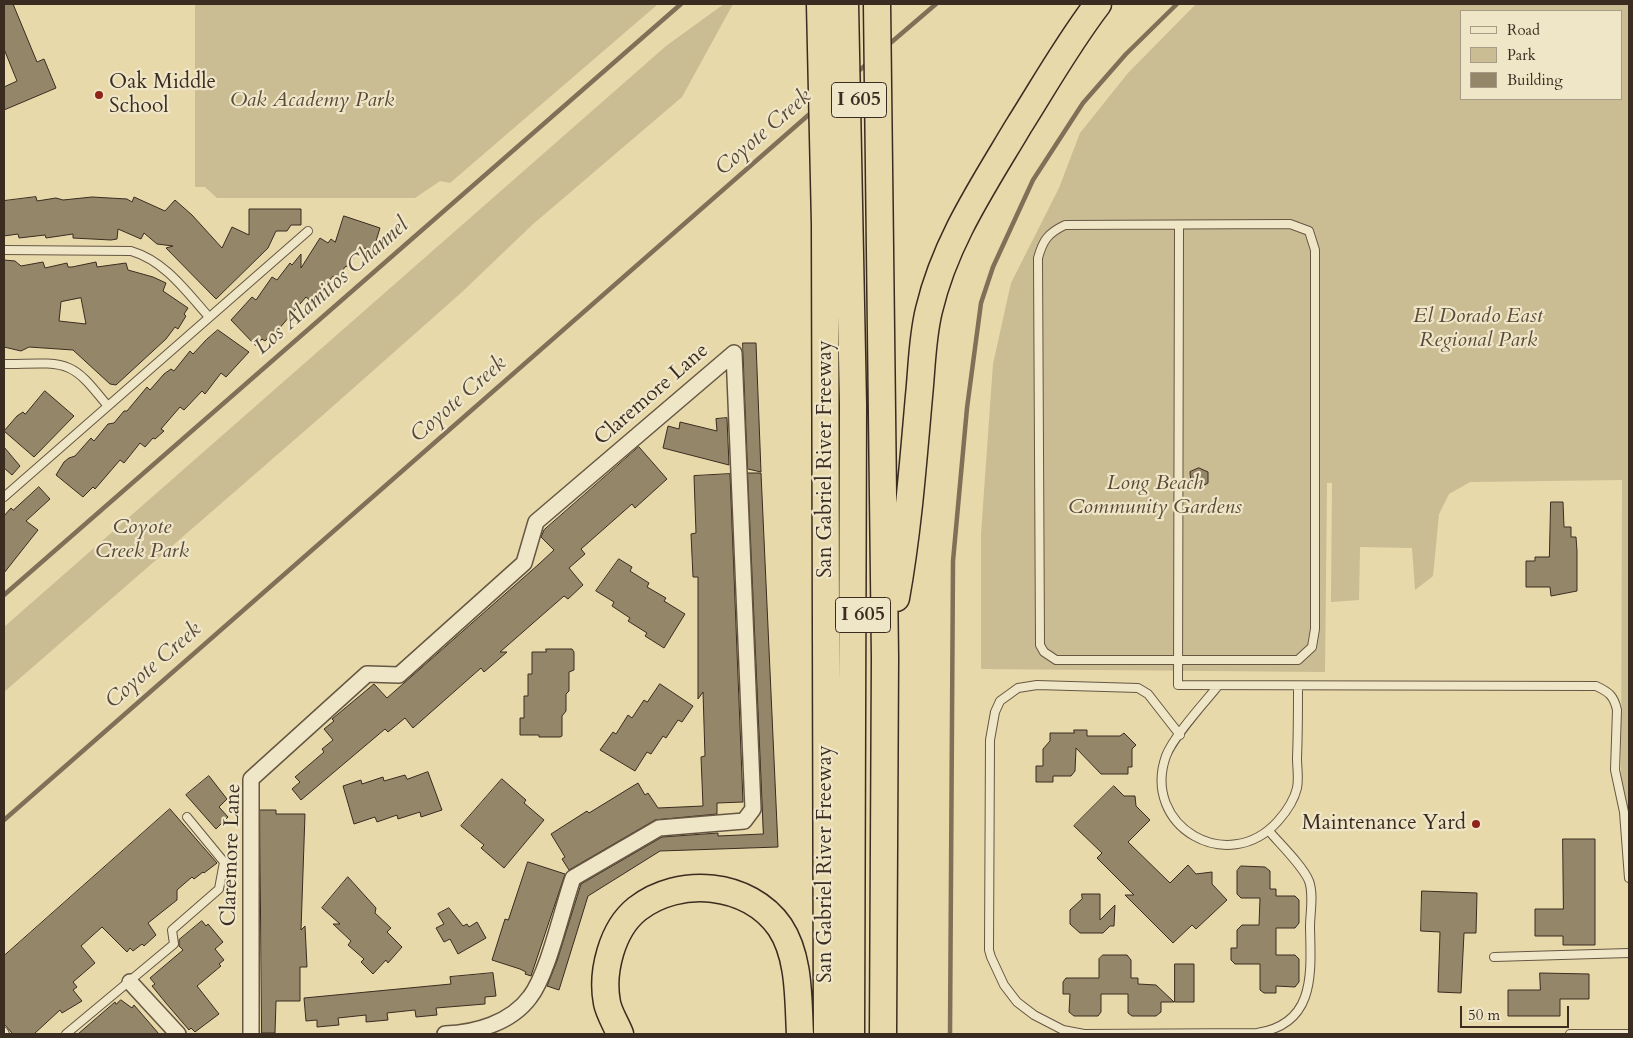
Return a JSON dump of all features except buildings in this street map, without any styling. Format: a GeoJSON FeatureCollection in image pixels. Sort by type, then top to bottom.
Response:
{"type":"FeatureCollection","features":[{"type":"Feature","properties":{"kind":"highway","name":"San Gabriel River Freeway"},"geometry":{"type":"LineString","coordinates":[[820,4],[825,224],[827,1034]]}},
{"type":"Feature","properties":{"kind":"highway","name":"I 605"},"geometry":{"type":"LineString","coordinates":[[845,4],[855,200],[864,679],[862,1034]]}},
{"type":"Feature","properties":{"kind":"highway","name":"I 605"},"geometry":{"type":"LineString","coordinates":[[851,1034],[853,405],[857,4]]}},
{"type":"Feature","properties":{"kind":"highway","name":"I 605"},"geometry":{"type":"LineString","coordinates":[[878,4],[885,658],[883,1034]]}},
{"type":"Feature","properties":{"kind":"highway"},"geometry":{"type":"LineString","coordinates":[[885,658],[906,545],[928,311],[937,280],[951,242],[974,200],[1064,52],[1098,4]]}},
{"type":"Feature","properties":{"kind":"highway"},"geometry":{"type":"LineString","coordinates":[[606,1034],[605,974],[609,954],[620,930],[636,909],[662,894],[694,887],[727,890],[755,902],[780,927],[792,954],[800,1034]]}},
{"type":"Feature","properties":{"kind":"highway"},"geometry":{"type":"LineString","coordinates":[[607,1004],[620,1034]]}},
{"type":"Feature","properties":{"kind":"street","name":"Claremore Lane"},"geometry":{"type":"LineString","coordinates":[[252,1034],[251,779],[366,674],[399,675],[524,563],[536,522],[734,353],[753,809],[744,821],[659,828],[573,878],[544,966],[531,996],[516,1013],[470,1034],[445,1034]]}},
{"type":"Feature","properties":{"kind":"street"},"geometry":{"type":"LineString","coordinates":[[130,982],[178,1034]]}},
{"type":"Feature","properties":{"kind":"lane"},"geometry":{"type":"LineString","coordinates":[[1290,224],[1308,231],[1315,250],[1315,609],[1312,647],[1298,660],[1056,660],[1044,652],[1040,645],[1038,258],[1042,241],[1053,231],[1065,225],[1180,225],[1290,224]]}},
{"type":"Feature","properties":{"kind":"lane"},"geometry":{"type":"LineString","coordinates":[[1180,225],[1178,685],[1596,686],[1609,692],[1616,701],[1616,770],[1624,812],[1629,878]]}},
{"type":"Feature","properties":{"kind":"lane"},"geometry":{"type":"LineString","coordinates":[[4,497],[308,231]]}},
{"type":"Feature","properties":{"kind":"lane"},"geometry":{"type":"LineString","coordinates":[[4,250],[131,251],[148,256],[162,266],[210,317]]}},
{"type":"Feature","properties":{"kind":"lane"},"geometry":{"type":"LineString","coordinates":[[4,364],[57,365],[70,368],[108,406]]}},
{"type":"Feature","properties":{"kind":"lane"},"geometry":{"type":"LineString","coordinates":[[1180,735],[1148,694],[1131,686],[1028,686],[1010,692],[1000,701],[995,712],[990,740],[990,950],[1004,985],[1017,1002],[1048,1024],[1063,1030],[1084,1034],[1257,1033],[1269,1031],[1292,1018],[1304,1001],[1310,982],[1310,890],[1306,875],[1268,831]]}},
{"type":"Feature","properties":{"kind":"lane"},"geometry":{"type":"LineString","coordinates":[[1218,686],[1166,754],[1162,781],[1166,802],[1181,826],[1198,839],[1228,846],[1256,840],[1268,831],[1288,809],[1297,788],[1298,686]]}},
{"type":"Feature","properties":{"kind":"lane"},"geometry":{"type":"LineString","coordinates":[[66,1034],[174,944],[172,930],[219,889],[224,862],[187,817]]}},
{"type":"Feature","properties":{"kind":"lane"},"geometry":{"type":"LineString","coordinates":[[1494,957],[1629,953]]}},
{"type":"Feature","properties":{"kind":"lane"},"geometry":{"type":"LineString","coordinates":[[1570,1034],[1629,1034]]}},
{"type":"Feature","properties":{"kind":"green space","name":"Oak Academy Park"},"geometry":{"type":"Polygon","coordinates":[[[195,4],[658,4],[450,183],[440,181],[415,198],[217,198],[205,187],[195,187],[195,4]]]}},
{"type":"Feature","properties":{"kind":"green space","name":"Coyote Creek Park"},"geometry":{"type":"Polygon","coordinates":[[[724,4],[733,4],[682,97],[532,225],[462,292],[323,415],[4,692],[4,627],[666,46],[724,4]]]}},
{"type":"Feature","properties":{"kind":"green space"},"geometry":{"type":"Polygon","coordinates":[[[1196,4],[1629,4],[1629,833],[1621,774],[1622,480],[1470,482],[1449,494],[1439,514],[1433,576],[1415,590],[1412,548],[1360,547],[1359,600],[1331,602],[1332,483],[1327,483],[1325,672],[981,669],[981,534],[993,364],[1011,283],[1059,188],[1080,133],[1128,73],[1196,4]]]}},
{"type":"Feature","properties":{"kind":"waterway","name":"Los Alamitos Channel"},"geometry":{"type":"LineString","coordinates":[[4,595],[681,4]]}},
{"type":"Feature","properties":{"kind":"waterway","name":"Coyote Creek"},"geometry":{"type":"LineString","coordinates":[[887,46],[936,4]]}},
{"type":"Feature","properties":{"kind":"waterway"},"geometry":{"type":"LineString","coordinates":[[950,1034],[953,561],[967,408],[981,303],[993,267],[1033,180],[1083,103],[1126,54],[1177,4]]}},
{"type":"Feature","properties":{"kind":"waterway","name":"Coyote Creek"},"geometry":{"type":"LineString","coordinates":[[855,74],[868,63]]}},
{"type":"Feature","properties":{"kind":"waterway","name":"Coyote Creek"},"geometry":{"type":"LineString","coordinates":[[4,820],[813,111]]}},
{"type":"Feature","properties":{"kind":"place","name":"Oak Middle School"},"geometry":{"type":"Point","coordinates":[99,95]}},
{"type":"Feature","properties":{"kind":"place","name":"Maintenance Yard"},"geometry":{"type":"Point","coordinates":[1476,824]}},
{"type":"Feature","properties":{"kind":"park label","name":"El Dorado East Regional Park"},"geometry":{"type":"Point","coordinates":[1478,329]}},
{"type":"Feature","properties":{"kind":"park label","name":"Long Beach Community Gardens"},"geometry":{"type":"Point","coordinates":[1155,496]}}]}
